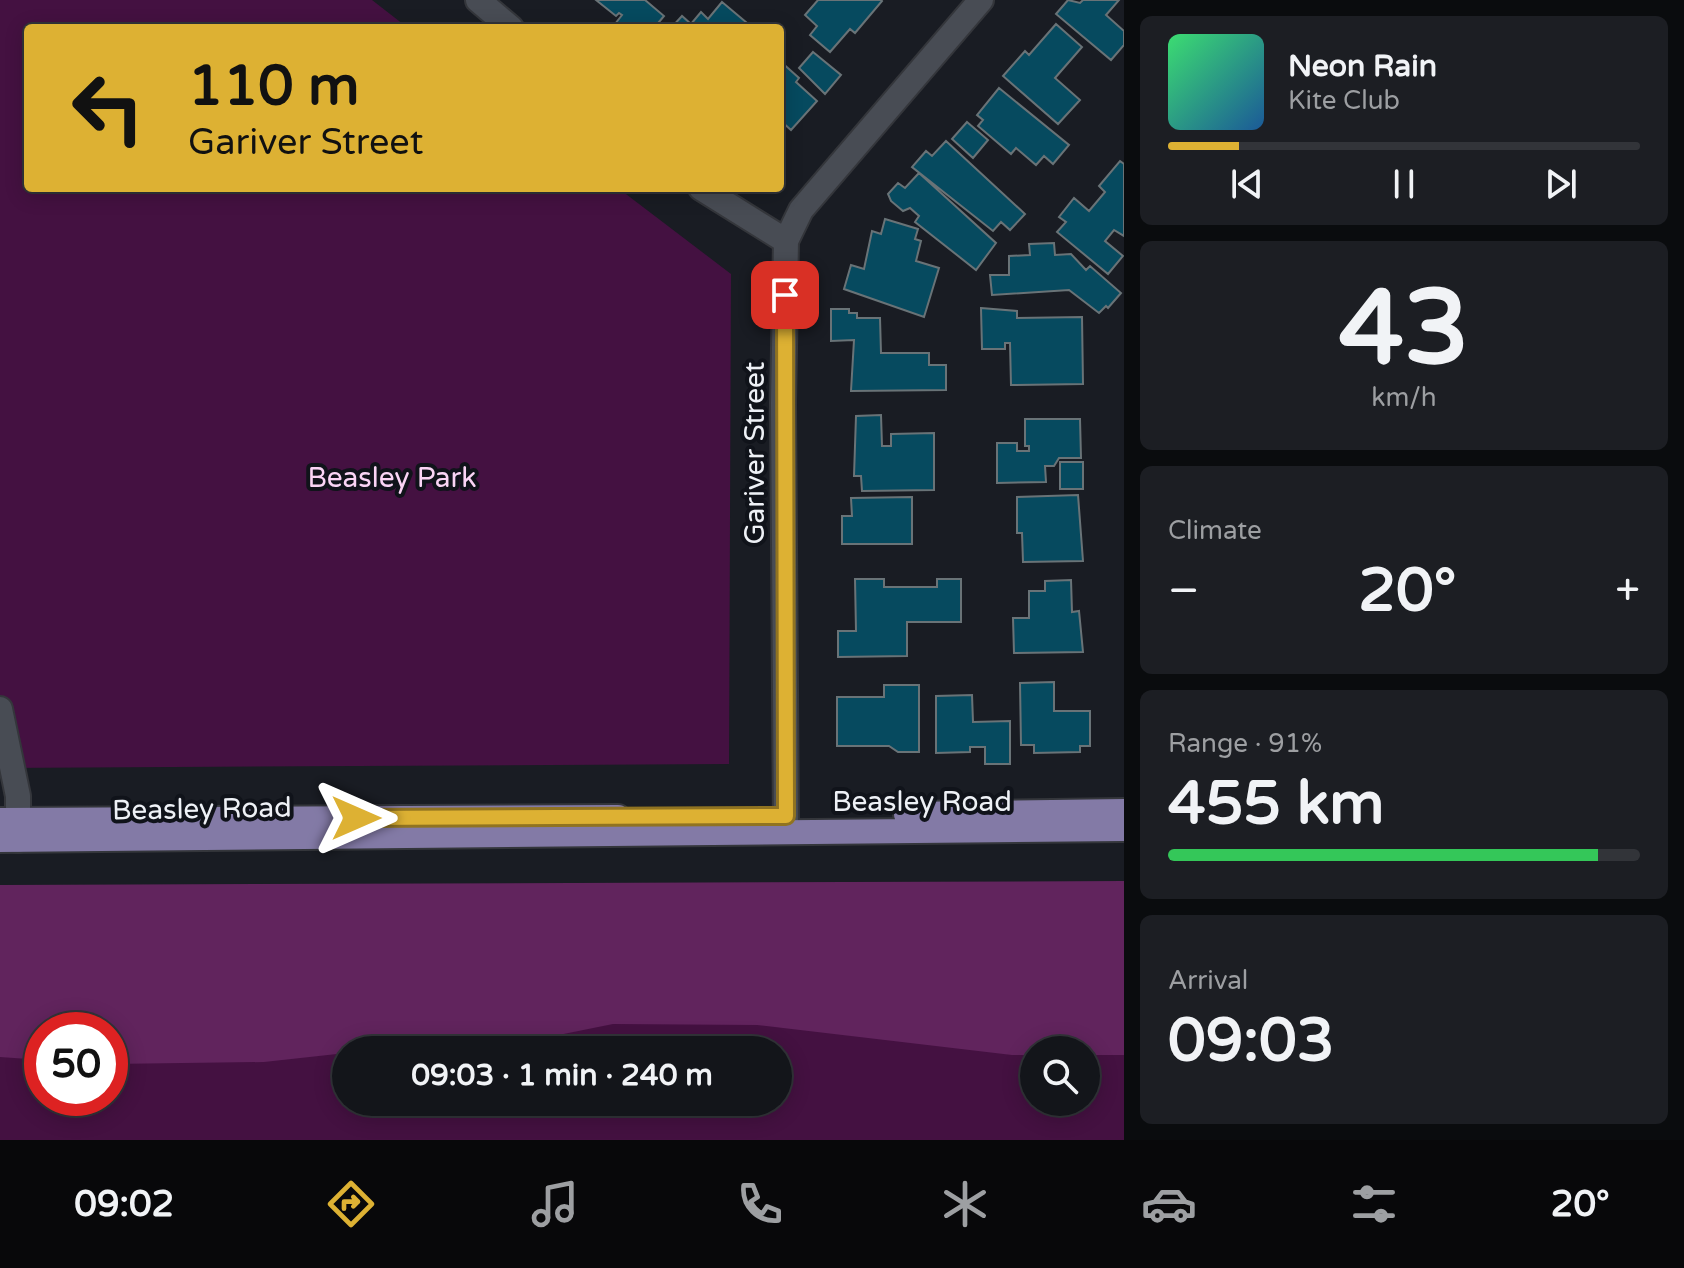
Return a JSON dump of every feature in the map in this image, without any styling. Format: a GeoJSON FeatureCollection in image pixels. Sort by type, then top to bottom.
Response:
{"type":"FeatureCollection","features":[{"type":"Feature","properties":{"kind":"main road","name":"Beasley Road"},"geometry":{"type":"LineString","coordinates":[[786,824],[1124,811]]}},
{"type":"Feature","properties":{"kind":"main road","name":"Beasley Road"},"geometry":{"type":"LineString","coordinates":[[9,830],[786,824],[1124,829]]}},
{"type":"Feature","properties":{"kind":"street"},"geometry":{"type":"LineString","coordinates":[[478,0],[506,24]]}},
{"type":"Feature","properties":{"kind":"street","name":"Gariver Street"},"geometry":{"type":"LineString","coordinates":[[786,824],[783,418],[786,241],[801,210],[981,0]]}},
{"type":"Feature","properties":{"kind":"street"},"geometry":{"type":"LineString","coordinates":[[707,192],[786,241]]}},
{"type":"Feature","properties":{"kind":"street"},"geometry":{"type":"LineString","coordinates":[[0,709],[18,796],[9,830]]}},
{"type":"Feature","properties":{"kind":"green space","name":"Beasley Park"},"geometry":{"type":"Polygon","coordinates":[[[0,0],[372,0],[403,24],[24,24],[24,192],[623,192],[731,274],[729,764],[0,768],[0,0]]]}},
{"type":"Feature","properties":{"kind":"green space"},"geometry":{"type":"Polygon","coordinates":[[[1124,884],[1124,1140],[0,1140],[0,886],[1124,884]]]}},
{"type":"Feature","properties":{"kind":"shaded area"},"geometry":{"type":"Polygon","coordinates":[[[1124,881],[1124,1055],[1100,1055],[1100,1036],[1020,1036],[1020,1055],[1012,1055],[757,1025],[613,1024],[554,1036],[332,1036],[332,1055],[264,1062],[128,1064],[128,1012],[24,1012],[24,1059],[0,1057],[0,885],[1124,881]]]}},
{"type":"Feature","properties":{"kind":"building"},"geometry":{"type":"Polygon","coordinates":[[[596,0],[645,0],[664,16],[657,24],[615,24],[622,15],[619,13],[616,16],[596,0]]]}},
{"type":"Feature","properties":{"kind":"building"},"geometry":{"type":"Polygon","coordinates":[[[818,0],[882,1],[855,33],[850,29],[830,52],[810,35],[817,26],[805,15],[818,0]]]}},
{"type":"Feature","properties":{"kind":"building"},"geometry":{"type":"Polygon","coordinates":[[[1068,0],[1080,3],[1083,0],[1119,0],[1106,15],[1124,31],[1124,45],[1111,60],[1056,14],[1068,0]]]}},
{"type":"Feature","properties":{"kind":"building"},"geometry":{"type":"Polygon","coordinates":[[[722,2],[748,24],[691,24],[701,12],[708,19],[722,2]]]}},
{"type":"Feature","properties":{"kind":"building"},"geometry":{"type":"Polygon","coordinates":[[[682,16],[691,24],[675,24],[682,16]]]}},
{"type":"Feature","properties":{"kind":"building"},"geometry":{"type":"Polygon","coordinates":[[[1056,24],[1082,47],[1055,78],[1080,100],[1058,124],[1003,76],[1025,51],[1029,55],[1056,24]]]}},
{"type":"Feature","properties":{"kind":"building"},"geometry":{"type":"Polygon","coordinates":[[[813,52],[841,75],[825,94],[799,68],[813,52]]]}},
{"type":"Feature","properties":{"kind":"building"},"geometry":{"type":"Polygon","coordinates":[[[784,65],[799,78],[796,82],[817,101],[791,130],[784,124],[784,65]]]}},
{"type":"Feature","properties":{"kind":"building"},"geometry":{"type":"Polygon","coordinates":[[[999,88],[1069,145],[1053,164],[1044,156],[1036,165],[1016,148],[1011,154],[978,126],[983,120],[977,115],[999,88]]]}},
{"type":"Feature","properties":{"kind":"building"},"geometry":{"type":"Polygon","coordinates":[[[967,122],[988,140],[973,158],[952,139],[967,122]]]}},
{"type":"Feature","properties":{"kind":"building"},"geometry":{"type":"Polygon","coordinates":[[[946,141],[1025,214],[1010,230],[1001,222],[993,231],[912,167],[926,151],[932,156],[946,141]]]}},
{"type":"Feature","properties":{"kind":"building"},"geometry":{"type":"Polygon","coordinates":[[[1120,161],[1124,164],[1124,236],[1114,230],[1105,241],[1123,256],[1108,274],[1057,232],[1066,222],[1059,217],[1074,198],[1089,211],[1105,192],[1099,186],[1120,161]]]}},
{"type":"Feature","properties":{"kind":"building"},"geometry":{"type":"Polygon","coordinates":[[[919,173],[996,243],[976,270],[915,222],[919,216],[910,208],[903,211],[891,201],[888,194],[898,183],[905,188],[919,173]]]}},
{"type":"Feature","properties":{"kind":"building"},"geometry":{"type":"Polygon","coordinates":[[[885,219],[918,229],[915,239],[921,241],[916,261],[939,268],[924,317],[844,289],[851,265],[864,269],[872,231],[881,234],[885,219]]]}},
{"type":"Feature","properties":{"kind":"building"},"geometry":{"type":"Polygon","coordinates":[[[1054,243],[1055,255],[1071,254],[1086,270],[1090,266],[1121,293],[1108,308],[1106,306],[1099,313],[1069,290],[992,295],[990,275],[1009,275],[1009,256],[1030,255],[1029,244],[1054,243]]]}},
{"type":"Feature","properties":{"kind":"building"},"geometry":{"type":"Polygon","coordinates":[[[981,308],[1017,311],[1017,318],[1082,317],[1083,384],[1011,385],[1010,343],[1005,343],[1005,349],[982,349],[981,308]]]}},
{"type":"Feature","properties":{"kind":"building"},"geometry":{"type":"Polygon","coordinates":[[[831,309],[849,309],[849,313],[857,313],[857,318],[880,318],[881,353],[929,353],[929,365],[946,365],[946,390],[851,391],[854,340],[831,341],[831,309]]]}},
{"type":"Feature","properties":{"kind":"building"},"geometry":{"type":"Polygon","coordinates":[[[881,415],[882,446],[891,446],[891,434],[934,433],[934,490],[862,491],[861,476],[854,476],[856,416],[881,415]]]}},
{"type":"Feature","properties":{"kind":"building"},"geometry":{"type":"Polygon","coordinates":[[[1025,419],[1080,419],[1081,458],[1059,458],[1054,466],[1045,466],[1046,482],[997,483],[997,443],[1017,443],[1017,451],[1029,451],[1029,446],[1025,446],[1025,419]]]}},
{"type":"Feature","properties":{"kind":"building"},"geometry":{"type":"Polygon","coordinates":[[[1060,462],[1083,462],[1083,489],[1060,489],[1060,462]]]}},
{"type":"Feature","properties":{"kind":"building"},"geometry":{"type":"Polygon","coordinates":[[[1078,495],[1083,561],[1023,562],[1022,533],[1017,533],[1017,497],[1078,495]]]}},
{"type":"Feature","properties":{"kind":"building"},"geometry":{"type":"Polygon","coordinates":[[[912,497],[912,544],[842,544],[842,516],[852,516],[851,498],[912,497]]]}},
{"type":"Feature","properties":{"kind":"building"},"geometry":{"type":"Polygon","coordinates":[[[855,579],[884,579],[884,587],[937,587],[937,579],[961,579],[961,622],[907,622],[907,656],[838,657],[838,631],[856,631],[855,579]]]}},
{"type":"Feature","properties":{"kind":"building"},"geometry":{"type":"Polygon","coordinates":[[[1071,580],[1072,612],[1079,611],[1083,652],[1014,653],[1013,618],[1029,618],[1029,591],[1045,591],[1045,581],[1071,580]]]}},
{"type":"Feature","properties":{"kind":"building"},"geometry":{"type":"Polygon","coordinates":[[[1054,682],[1054,711],[1090,711],[1090,746],[1080,746],[1080,752],[1034,753],[1034,745],[1021,745],[1020,683],[1054,682]]]}},
{"type":"Feature","properties":{"kind":"building"},"geometry":{"type":"Polygon","coordinates":[[[884,685],[919,685],[919,752],[898,752],[889,746],[837,746],[837,697],[884,697],[884,685]]]}},
{"type":"Feature","properties":{"kind":"building"},"geometry":{"type":"Polygon","coordinates":[[[972,695],[973,722],[1010,721],[1010,764],[985,764],[985,747],[970,747],[970,752],[936,753],[936,696],[972,695]]]}},
{"type":"Feature","properties":{"kind":"route"},"geometry":{"type":"LineString","coordinates":[[356,818],[786,816],[785,295]]}}]}
